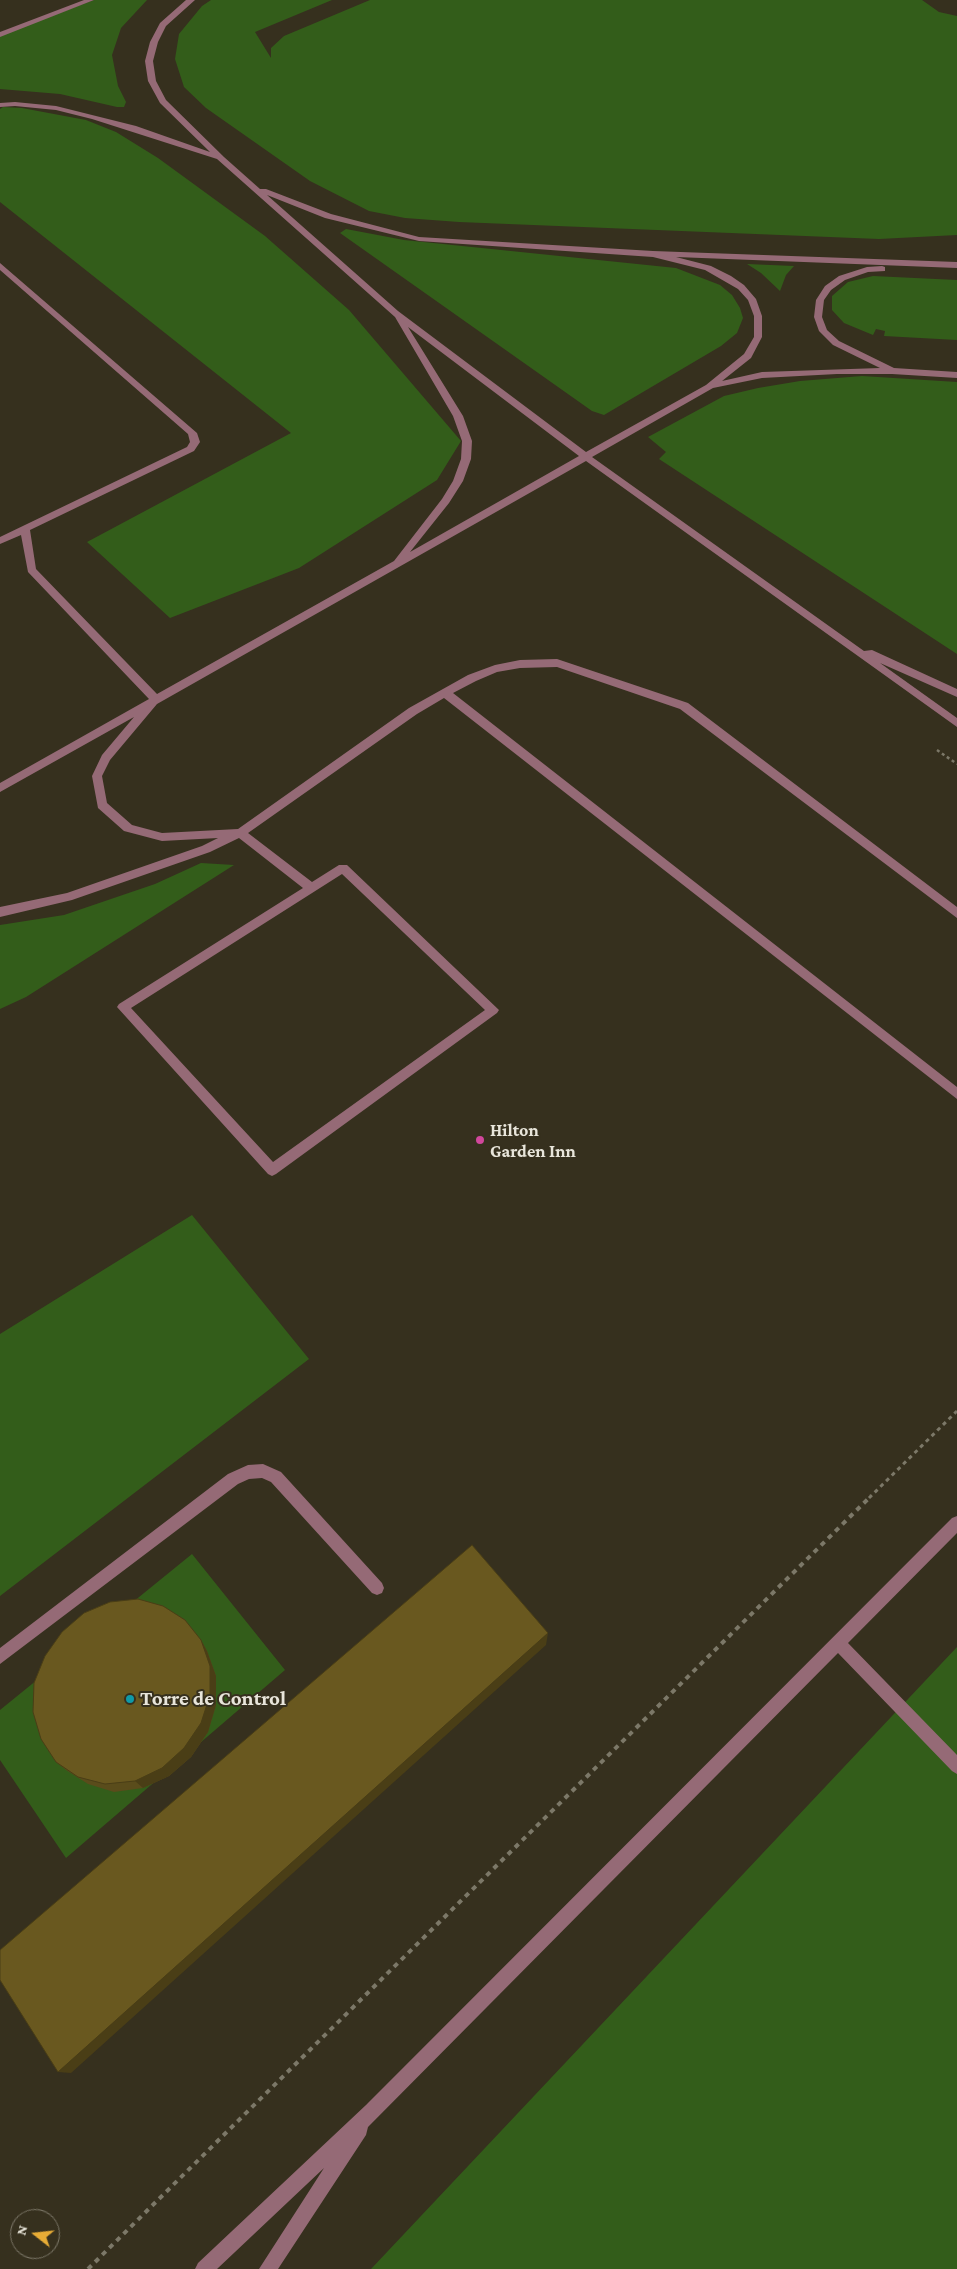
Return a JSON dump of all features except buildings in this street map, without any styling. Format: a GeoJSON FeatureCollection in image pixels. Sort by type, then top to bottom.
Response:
{"type":"FeatureCollection","features":[{"type":"Feature","properties":{"kind":"street"},"geometry":{"type":"LineString","coordinates":[[0,35],[90,0]]}},
{"type":"Feature","properties":{"kind":"street"},"geometry":{"type":"LineString","coordinates":[[191,0],[182,6],[163,25],[154,42],[149,61],[152,80],[164,101],[221,159],[256,188],[394,313],[585,456],[957,723]]}},
{"type":"Feature","properties":{"kind":"street"},"geometry":{"type":"LineString","coordinates":[[0,104],[56,108],[94,117],[133,128],[221,159]]}},
{"type":"Feature","properties":{"kind":"street"},"geometry":{"type":"LineString","coordinates":[[256,188],[328,216],[419,239],[653,254],[957,265]]}},
{"type":"Feature","properties":{"kind":"street"},"geometry":{"type":"LineString","coordinates":[[0,788],[709,387],[748,356],[758,337],[758,316],[752,299],[741,287],[708,268],[653,254]]}},
{"type":"Feature","properties":{"kind":"street"},"geometry":{"type":"LineString","coordinates":[[892,371],[836,343],[823,331],[818,317],[820,300],[828,288],[842,278],[867,270],[957,265]]}},
{"type":"Feature","properties":{"kind":"street"},"geometry":{"type":"LineString","coordinates":[[0,266],[192,433],[195,442],[191,449],[0,541]]}},
{"type":"Feature","properties":{"kind":"street"},"geometry":{"type":"LineString","coordinates":[[393,566],[446,501],[454,488],[466,459],[467,441],[458,416],[394,313]]}},
{"type":"Feature","properties":{"kind":"street"},"geometry":{"type":"LineString","coordinates":[[709,387],[762,375],[837,371],[957,374]]}},
{"type":"Feature","properties":{"kind":"street"},"geometry":{"type":"LineString","coordinates":[[25,529],[31,570],[155,699]]}},
{"type":"Feature","properties":{"kind":"street"},"geometry":{"type":"LineString","coordinates":[[840,640],[957,693]]}},
{"type":"Feature","properties":{"kind":"street"},"geometry":{"type":"LineString","coordinates":[[0,912],[68,898],[206,849],[240,832],[413,711],[472,678],[495,669],[520,664],[557,662],[684,706],[957,913]]}},
{"type":"Feature","properties":{"kind":"street"},"geometry":{"type":"LineString","coordinates":[[445,693],[957,1094]]}},
{"type":"Feature","properties":{"kind":"street"},"geometry":{"type":"LineString","coordinates":[[155,699],[106,758],[98,776],[102,805],[128,828],[162,837],[240,832],[311,888]]}},
{"type":"Feature","properties":{"kind":"street"},"geometry":{"type":"LineString","coordinates":[[343,868],[493,1010],[272,1170],[123,1007],[311,888],[343,868]]}},
{"type":"Feature","properties":{"kind":"street"},"geometry":{"type":"LineString","coordinates":[[0,1657],[233,1479],[248,1472],[263,1471],[276,1477],[377,1588]]}},
{"type":"Feature","properties":{"kind":"street"},"geometry":{"type":"LineString","coordinates":[[204,2269],[372,2110],[957,1523]]}},
{"type":"Feature","properties":{"kind":"street"},"geometry":{"type":"LineString","coordinates":[[838,1643],[957,1766]]}},
{"type":"Feature","properties":{"kind":"street"},"geometry":{"type":"LineString","coordinates":[[268,2269],[372,2110]]}},
{"type":"Feature","properties":{"kind":"path"},"geometry":{"type":"LineString","coordinates":[[88,2269],[957,1411]]}},
{"type":"Feature","properties":{"kind":"green space"},"geometry":{"type":"Polygon","coordinates":[[[94,0],[147,0],[121,28],[112,55],[118,86],[126,102],[124,107],[60,94],[0,89],[0,35],[94,0]]]}},
{"type":"Feature","properties":{"kind":"green space"},"geometry":{"type":"Polygon","coordinates":[[[211,0],[332,0],[255,32],[271,58],[271,48],[284,36],[370,0],[922,0],[939,12],[957,16],[957,235],[879,239],[459,222],[405,218],[369,211],[310,181],[206,108],[184,87],[175,59],[179,34],[202,6],[211,0]]]}},
{"type":"Feature","properties":{"kind":"green space"},"geometry":{"type":"Polygon","coordinates":[[[3,107],[22,108],[86,120],[116,132],[158,158],[265,236],[349,310],[461,441],[437,480],[299,568],[170,618],[87,542],[291,433],[0,202],[0,109],[3,107]]]}},
{"type":"Feature","properties":{"kind":"green space"},"geometry":{"type":"Polygon","coordinates":[[[346,229],[404,240],[676,268],[720,285],[732,295],[740,308],[743,318],[737,333],[721,346],[604,415],[592,411],[340,233],[346,229]]]}},
{"type":"Feature","properties":{"kind":"green space"},"geometry":{"type":"Polygon","coordinates":[[[747,264],[794,266],[786,275],[780,291],[761,273],[747,264]]]}},
{"type":"Feature","properties":{"kind":"green space"},"geometry":{"type":"Polygon","coordinates":[[[873,276],[957,280],[957,340],[884,336],[885,331],[876,329],[873,335],[844,323],[832,310],[832,296],[848,282],[873,276]]]}},
{"type":"Feature","properties":{"kind":"green space"},"geometry":{"type":"Polygon","coordinates":[[[862,376],[957,382],[957,654],[659,459],[666,452],[648,437],[724,396],[800,381],[862,376]]]}},
{"type":"Feature","properties":{"kind":"green space"},"geometry":{"type":"Polygon","coordinates":[[[201,863],[234,865],[26,997],[0,1009],[0,925],[64,915],[155,884],[201,863]]]}},
{"type":"Feature","properties":{"kind":"green space"},"geometry":{"type":"Polygon","coordinates":[[[192,1215],[309,1359],[0,1596],[0,1334],[192,1215]]]}},
{"type":"Feature","properties":{"kind":"green space"},"geometry":{"type":"Polygon","coordinates":[[[192,1554],[285,1670],[66,1858],[0,1760],[0,1710],[192,1554]]]}},
{"type":"Feature","properties":{"kind":"green space"},"geometry":{"type":"Polygon","coordinates":[[[957,1647],[957,2269],[371,2269],[957,1647]]]}},
{"type":"Feature","properties":{"kind":"place","name":"Hilton Garden Inn"},"geometry":{"type":"Point","coordinates":[480,1140]}},
{"type":"Feature","properties":{"kind":"place","name":"Torre de Control"},"geometry":{"type":"Point","coordinates":[130,1699]}}]}
